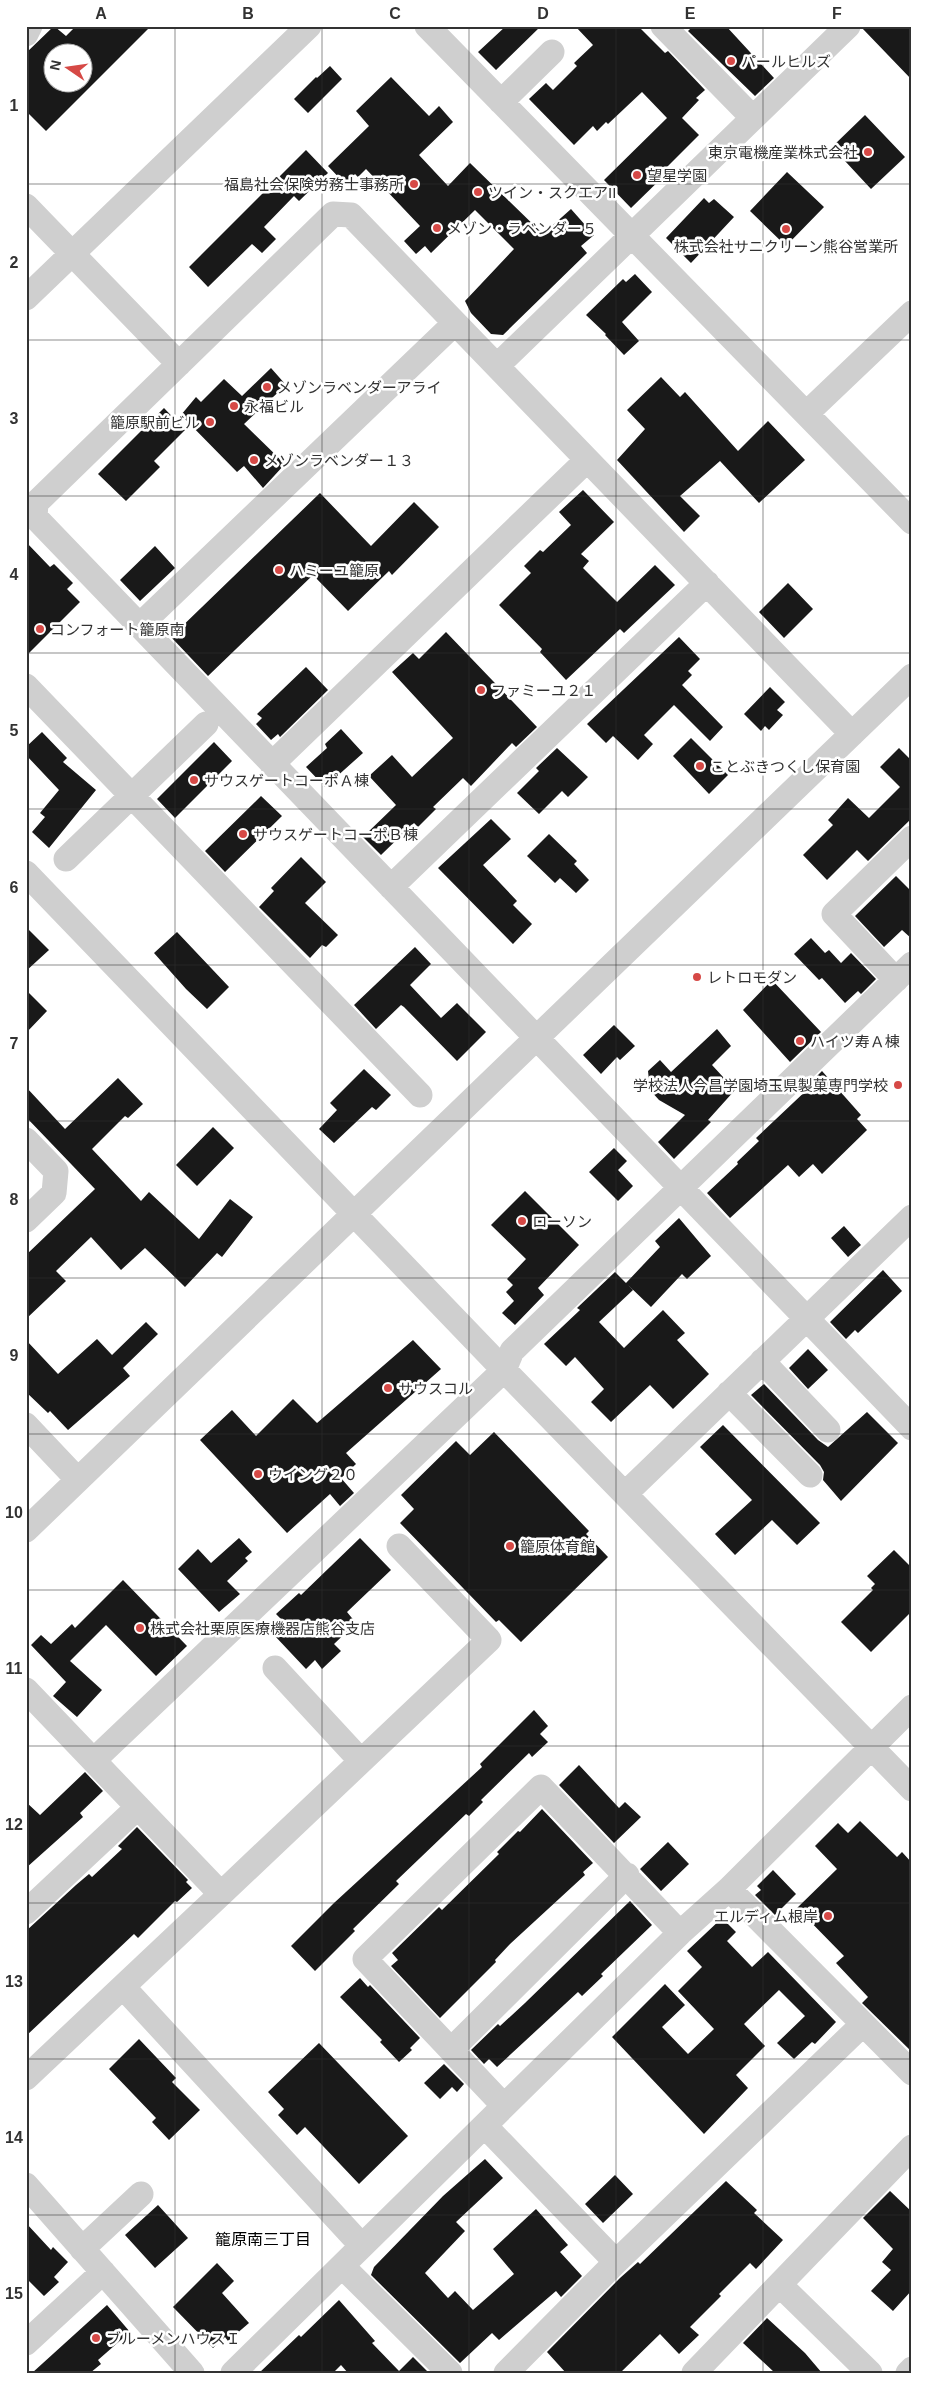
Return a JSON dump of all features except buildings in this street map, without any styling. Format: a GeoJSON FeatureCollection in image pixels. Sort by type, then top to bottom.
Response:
{"type":"FeatureCollection","features":[{"type":"Feature","properties":{"kind":"street"},"geometry":{"type":"LineString","coordinates":[[26,34],[30,26]]}},
{"type":"Feature","properties":{"kind":"street"},"geometry":{"type":"LineString","coordinates":[[26,298],[309,26]]}},
{"type":"Feature","properties":{"kind":"street"},"geometry":{"type":"LineString","coordinates":[[427,26],[631,237],[807,413],[912,522]]}},
{"type":"Feature","properties":{"kind":"street"},"geometry":{"type":"LineString","coordinates":[[497,366],[848,26]]}},
{"type":"Feature","properties":{"kind":"street"},"geometry":{"type":"LineString","coordinates":[[666,27],[753,118]]}},
{"type":"Feature","properties":{"kind":"street"},"geometry":{"type":"LineString","coordinates":[[501,102],[552,52]]}},
{"type":"Feature","properties":{"kind":"street"},"geometry":{"type":"LineString","coordinates":[[26,206],[179,364]]}},
{"type":"Feature","properties":{"kind":"street"},"geometry":{"type":"LineString","coordinates":[[852,734],[351,215],[332,214],[36,503],[35,517],[912,1428]]}},
{"type":"Feature","properties":{"kind":"street"},"geometry":{"type":"LineString","coordinates":[[807,413],[912,313]]}},
{"type":"Feature","properties":{"kind":"street"},"geometry":{"type":"LineString","coordinates":[[139,626],[456,323]]}},
{"type":"Feature","properties":{"kind":"street"},"geometry":{"type":"LineString","coordinates":[[272,764],[588,460]]}},
{"type":"Feature","properties":{"kind":"street"},"geometry":{"type":"LineString","coordinates":[[391,888],[707,583]]}},
{"type":"Feature","properties":{"kind":"street"},"geometry":{"type":"LineString","coordinates":[[26,1530],[912,676]]}},
{"type":"Feature","properties":{"kind":"street"},"geometry":{"type":"LineString","coordinates":[[26,686],[420,1095]]}},
{"type":"Feature","properties":{"kind":"street"},"geometry":{"type":"LineString","coordinates":[[66,860],[206,724]]}},
{"type":"Feature","properties":{"kind":"street"},"geometry":{"type":"LineString","coordinates":[[94,1760],[504,1370],[512,1351],[679,1187],[904,972],[834,914],[912,838]]}},
{"type":"Feature","properties":{"kind":"street"},"geometry":{"type":"LineString","coordinates":[[26,872],[504,1370],[912,1789]]}},
{"type":"Feature","properties":{"kind":"street"},"geometry":{"type":"LineString","coordinates":[[26,1140],[56,1171],[54,1193],[26,1220]]}},
{"type":"Feature","properties":{"kind":"street"},"geometry":{"type":"LineString","coordinates":[[625,1494],[912,1217]]}},
{"type":"Feature","properties":{"kind":"street"},"geometry":{"type":"LineString","coordinates":[[762,1361],[828,1430]]}},
{"type":"Feature","properties":{"kind":"street"},"geometry":{"type":"LineString","coordinates":[[729,1393],[810,1476]]}},
{"type":"Feature","properties":{"kind":"street"},"geometry":{"type":"LineString","coordinates":[[26,1425],[78,1480]]}},
{"type":"Feature","properties":{"kind":"street"},"geometry":{"type":"LineString","coordinates":[[26,2078],[124,1988],[489,1640],[399,1546]]}},
{"type":"Feature","properties":{"kind":"street"},"geometry":{"type":"LineString","coordinates":[[276,1668],[361,1761]]}},
{"type":"Feature","properties":{"kind":"street"},"geometry":{"type":"LineString","coordinates":[[26,1690],[221,1894]]}},
{"type":"Feature","properties":{"kind":"street"},"geometry":{"type":"LineString","coordinates":[[233,2373],[680,1933],[729,1889],[912,1707]]}},
{"type":"Feature","properties":{"kind":"street"},"geometry":{"type":"LineString","coordinates":[[504,2106],[365,1958],[541,1787],[680,1933]]}},
{"type":"Feature","properties":{"kind":"street"},"geometry":{"type":"LineString","coordinates":[[26,1912],[138,1807]]}},
{"type":"Feature","properties":{"kind":"street"},"geometry":{"type":"LineString","coordinates":[[452,2049],[626,1875]]}},
{"type":"Feature","properties":{"kind":"street"},"geometry":{"type":"LineString","coordinates":[[729,1889],[912,2073]]}},
{"type":"Feature","properties":{"kind":"street"},"geometry":{"type":"LineString","coordinates":[[124,1988],[362,2246]]}},
{"type":"Feature","properties":{"kind":"street"},"geometry":{"type":"LineString","coordinates":[[506,2373],[616,2262],[863,2024]]}},
{"type":"Feature","properties":{"kind":"street"},"geometry":{"type":"LineString","coordinates":[[485,2126],[616,2262]]}},
{"type":"Feature","properties":{"kind":"street"},"geometry":{"type":"LineString","coordinates":[[694,2373],[912,2147]]}},
{"type":"Feature","properties":{"kind":"street"},"geometry":{"type":"LineString","coordinates":[[26,2185],[192,2373]]}},
{"type":"Feature","properties":{"kind":"street"},"geometry":{"type":"LineString","coordinates":[[82,2249],[141,2194]]}},
{"type":"Feature","properties":{"kind":"street"},"geometry":{"type":"LineString","coordinates":[[342,2266],[450,2373]]}},
{"type":"Feature","properties":{"kind":"street"},"geometry":{"type":"LineString","coordinates":[[26,2343],[103,2272]]}},
{"type":"Feature","properties":{"kind":"street"},"geometry":{"type":"LineString","coordinates":[[780,2285],[870,2373]]}},
{"type":"Feature","properties":{"kind":"street"},"geometry":{"type":"LineString","coordinates":[[908,2373],[912,2369]]}},
{"type":"Feature","properties":{"kind":"place","name":"パールヒルズ"},"geometry":{"type":"Point","coordinates":[731,61]}},
{"type":"Feature","properties":{"kind":"place","name":"東京電機産業株式会社"},"geometry":{"type":"Point","coordinates":[868,152]}},
{"type":"Feature","properties":{"kind":"place","name":"望星学園"},"geometry":{"type":"Point","coordinates":[637,175]}},
{"type":"Feature","properties":{"kind":"place","name":"福島社会保険労務士事務所"},"geometry":{"type":"Point","coordinates":[414,184]}},
{"type":"Feature","properties":{"kind":"place","name":"ツイン・スクエアII"},"geometry":{"type":"Point","coordinates":[478,192]}},
{"type":"Feature","properties":{"kind":"place","name":"メゾン・ラベンダー５"},"geometry":{"type":"Point","coordinates":[437,228]}},
{"type":"Feature","properties":{"kind":"place","name":"株式会社サニクリーン熊谷営業所"},"geometry":{"type":"Point","coordinates":[786,229]}},
{"type":"Feature","properties":{"kind":"place","name":"メゾンラベンダーアライ"},"geometry":{"type":"Point","coordinates":[267,387]}},
{"type":"Feature","properties":{"kind":"place","name":"永福ビル"},"geometry":{"type":"Point","coordinates":[234,406]}},
{"type":"Feature","properties":{"kind":"place","name":"籠原駅前ビル"},"geometry":{"type":"Point","coordinates":[210,422]}},
{"type":"Feature","properties":{"kind":"place","name":"メゾンラベンダー１３"},"geometry":{"type":"Point","coordinates":[254,460]}},
{"type":"Feature","properties":{"kind":"place","name":"ハミーユ籠原"},"geometry":{"type":"Point","coordinates":[279,570]}},
{"type":"Feature","properties":{"kind":"place","name":"コンフォート籠原南"},"geometry":{"type":"Point","coordinates":[40,629]}},
{"type":"Feature","properties":{"kind":"place","name":"ファミーユ２１"},"geometry":{"type":"Point","coordinates":[481,690]}},
{"type":"Feature","properties":{"kind":"place","name":"ことぶきつくし保育園"},"geometry":{"type":"Point","coordinates":[700,766]}},
{"type":"Feature","properties":{"kind":"place","name":"サウスゲートコーポＡ棟"},"geometry":{"type":"Point","coordinates":[194,780]}},
{"type":"Feature","properties":{"kind":"place","name":"サウスゲートコーポＢ棟"},"geometry":{"type":"Point","coordinates":[243,834]}},
{"type":"Feature","properties":{"kind":"place","name":"レトロモダン"},"geometry":{"type":"Point","coordinates":[697,977]}},
{"type":"Feature","properties":{"kind":"place","name":"ハイツ寿Ａ棟"},"geometry":{"type":"Point","coordinates":[800,1041]}},
{"type":"Feature","properties":{"kind":"place","name":"学校法人今昌学園埼玉県製菓専門学校"},"geometry":{"type":"Point","coordinates":[898,1085]}},
{"type":"Feature","properties":{"kind":"place","name":"ローソン"},"geometry":{"type":"Point","coordinates":[522,1221]}},
{"type":"Feature","properties":{"kind":"place","name":"サウスコル"},"geometry":{"type":"Point","coordinates":[388,1388]}},
{"type":"Feature","properties":{"kind":"place","name":"ウイング２０"},"geometry":{"type":"Point","coordinates":[258,1474]}},
{"type":"Feature","properties":{"kind":"place","name":"籠原体育館"},"geometry":{"type":"Point","coordinates":[510,1546]}},
{"type":"Feature","properties":{"kind":"place","name":"株式会社栗原医療機器店熊谷支店"},"geometry":{"type":"Point","coordinates":[140,1628]}},
{"type":"Feature","properties":{"kind":"place","name":"エルディム根岸"},"geometry":{"type":"Point","coordinates":[828,1916]}},
{"type":"Feature","properties":{"kind":"place","name":"ブルーメンハウスＩ"},"geometry":{"type":"Point","coordinates":[96,2338]}},
{"type":"Feature","properties":{"kind":"district","name":"籠原南三丁目"},"geometry":{"type":"Point","coordinates":[263,2239]}}]}
